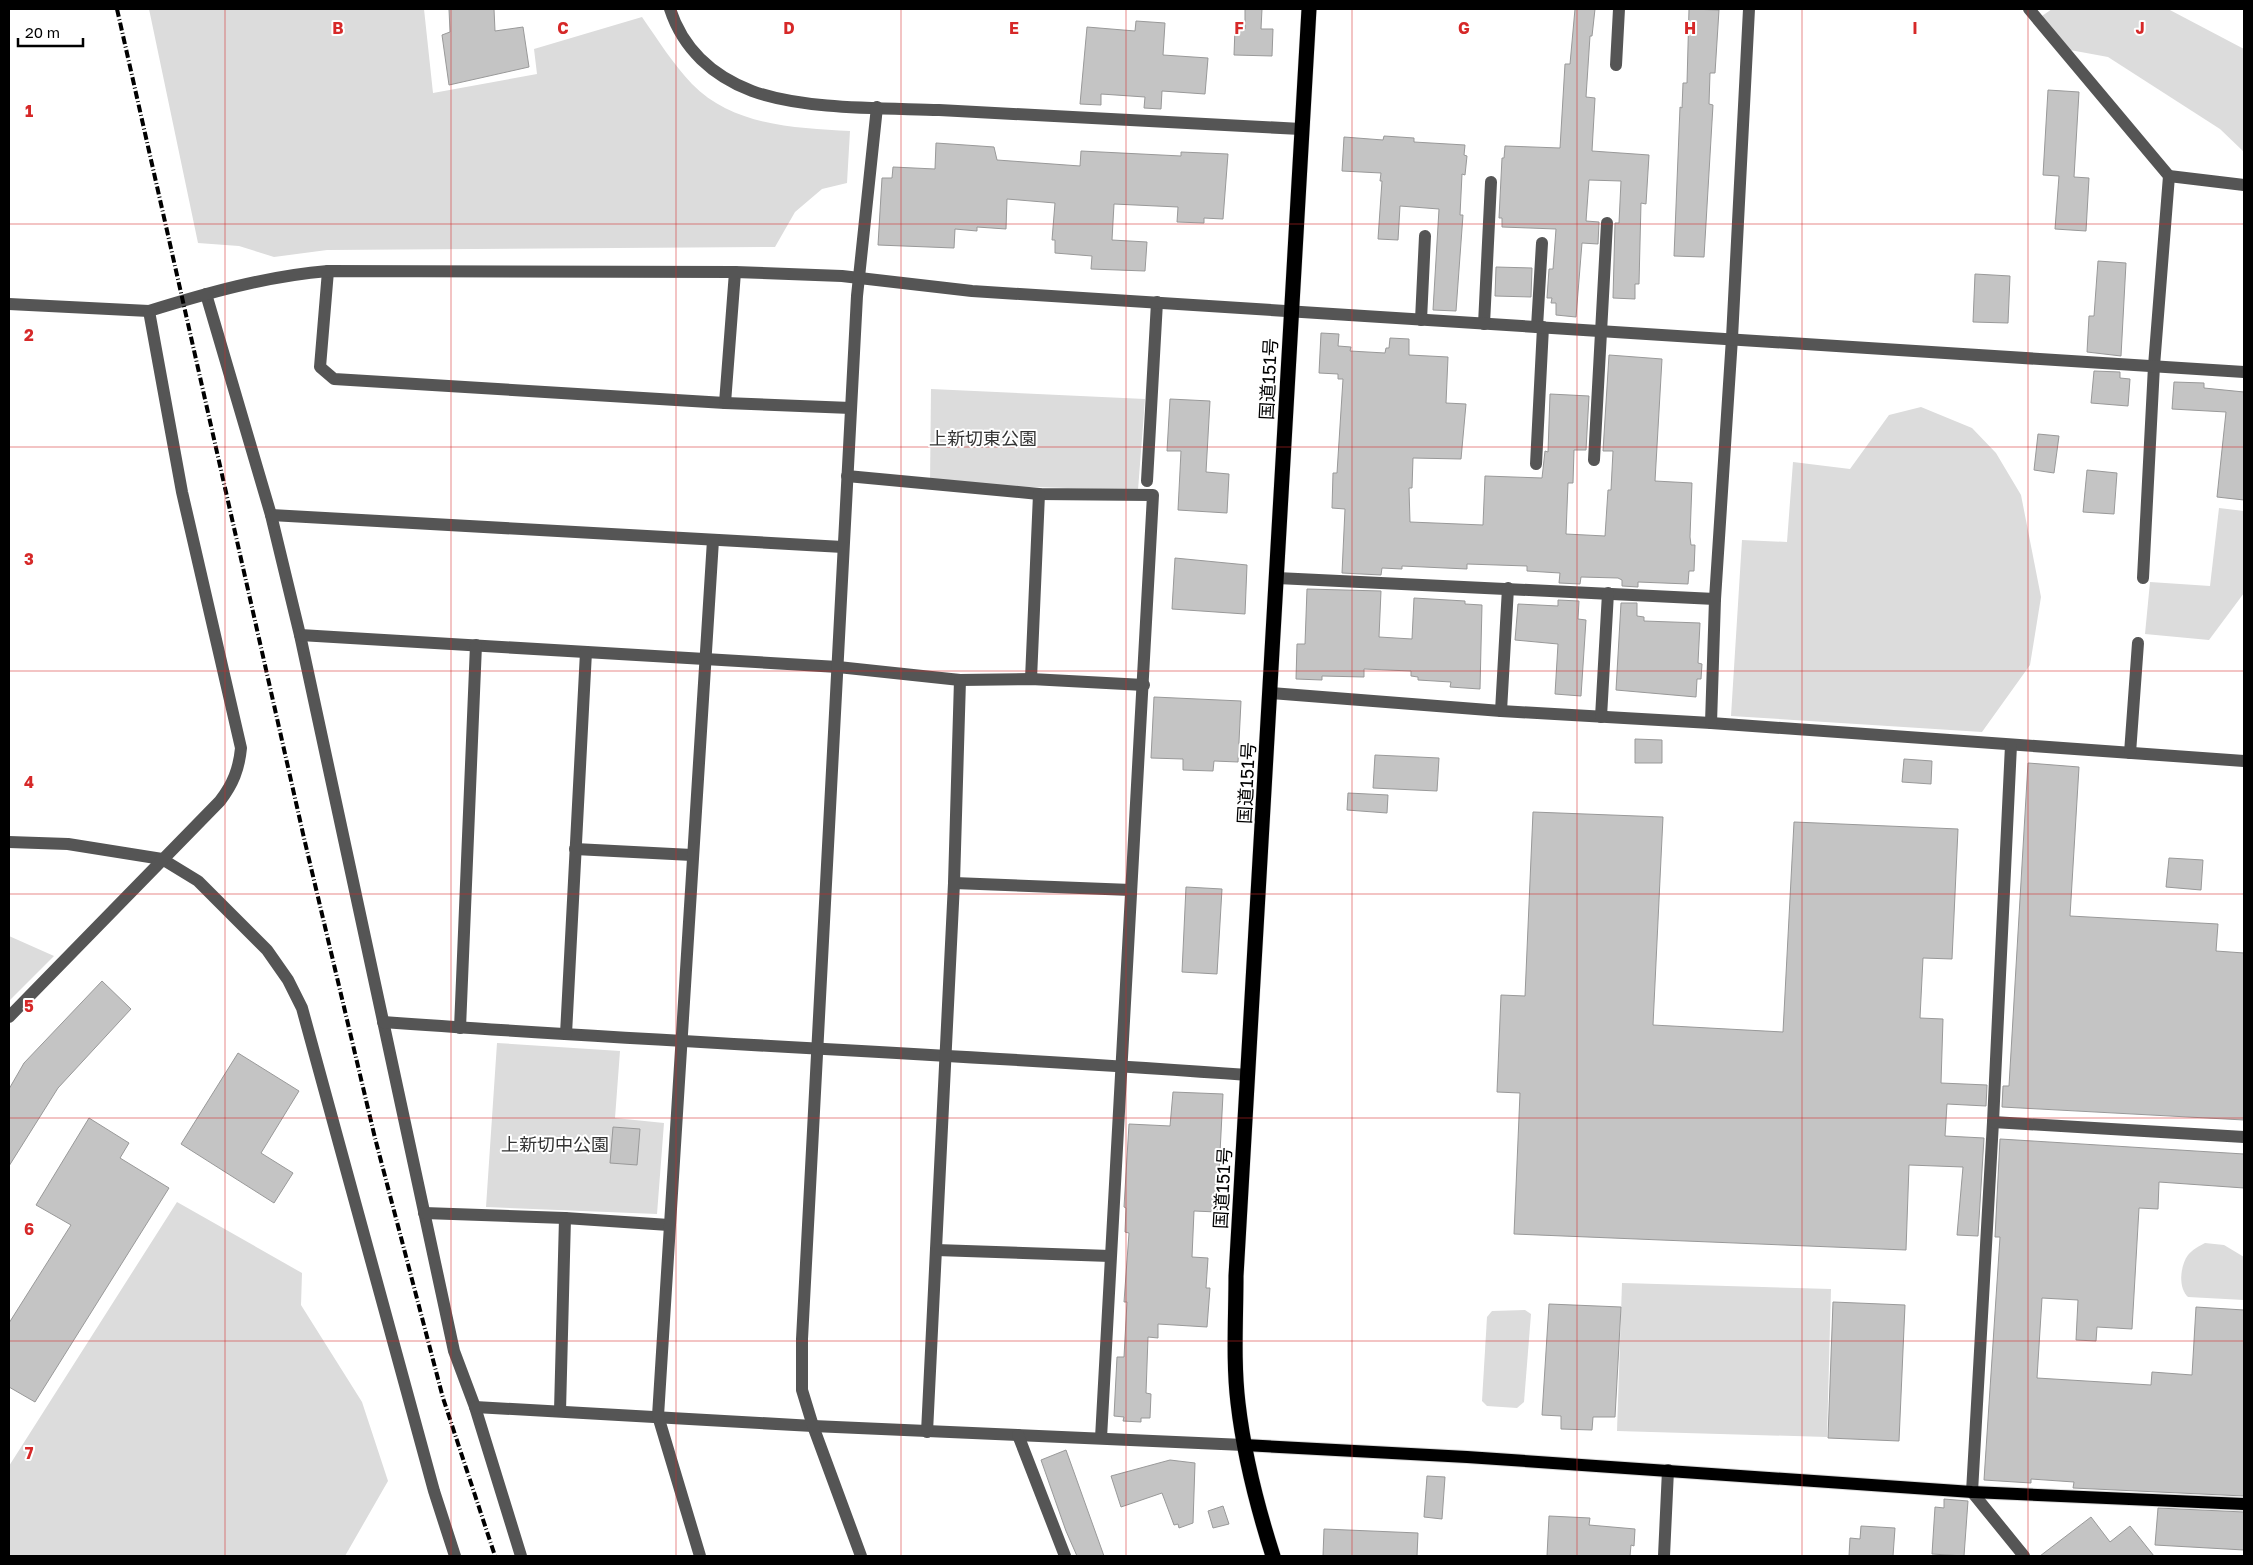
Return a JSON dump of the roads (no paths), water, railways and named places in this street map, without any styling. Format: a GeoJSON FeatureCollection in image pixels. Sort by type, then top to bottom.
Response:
{"type":"FeatureCollection","features":[{"type":"Feature","properties":{"kind":"highway","name":"国道151号"},"geometry":{"type":"LineString","coordinates":[[1273,1556],[1256,1501],[1244,1445],[1238,1403],[1235,1347],[1236,1276],[1309,9]]}},
{"type":"Feature","properties":{"kind":"main road"},"geometry":{"type":"LineString","coordinates":[[1244,1445],[1668,1470],[1972,1492],[2244,1504]]}},
{"type":"Feature","properties":{"kind":"street"},"geometry":{"type":"LineString","coordinates":[[670,9],[674,23],[693,54],[717,73],[750,90],[769,96],[804,102],[877,107],[1301,129]]}},
{"type":"Feature","properties":{"kind":"street"},"geometry":{"type":"LineString","coordinates":[[1616,65],[1619,9]]}},
{"type":"Feature","properties":{"kind":"street"},"geometry":{"type":"LineString","coordinates":[[1711,723],[1715,598],[1732,338],[1749,9]]}},
{"type":"Feature","properties":{"kind":"street"},"geometry":{"type":"LineString","coordinates":[[2029,9],[2169,176],[2244,185]]}},
{"type":"Feature","properties":{"kind":"street"},"geometry":{"type":"LineString","coordinates":[[861,1556],[813,1426],[802,1390],[802,1339],[851,408],[859,278],[877,107]]}},
{"type":"Feature","properties":{"kind":"street"},"geometry":{"type":"LineString","coordinates":[[2143,578],[2154,366],[2169,176]]}},
{"type":"Feature","properties":{"kind":"street"},"geometry":{"type":"LineString","coordinates":[[1484,324],[1491,182]]}},
{"type":"Feature","properties":{"kind":"street"},"geometry":{"type":"LineString","coordinates":[[1594,460],[1607,223]]}},
{"type":"Feature","properties":{"kind":"street"},"geometry":{"type":"LineString","coordinates":[[1421,320],[1425,236]]}},
{"type":"Feature","properties":{"kind":"street"},"geometry":{"type":"LineString","coordinates":[[1536,464],[1542,243]]}},
{"type":"Feature","properties":{"kind":"street"},"geometry":{"type":"LineString","coordinates":[[328,271],[320,367],[334,379],[725,403],[851,408]]}},
{"type":"Feature","properties":{"kind":"street"},"geometry":{"type":"LineString","coordinates":[[9,304],[149,311],[206,294],[293,274],[328,271],[735,272],[859,278],[972,291],[2244,372]]}},
{"type":"Feature","properties":{"kind":"street"},"geometry":{"type":"LineString","coordinates":[[725,403],[735,272]]}},
{"type":"Feature","properties":{"kind":"street"},"geometry":{"type":"LineString","coordinates":[[206,294],[271,515],[300,634],[454,1351],[475,1407],[521,1556]]}},
{"type":"Feature","properties":{"kind":"street"},"geometry":{"type":"LineString","coordinates":[[1148,481],[1156,302]]}},
{"type":"Feature","properties":{"kind":"street"},"geometry":{"type":"LineString","coordinates":[[9,1017],[225,795],[236,776],[241,748],[182,492],[149,311]]}},
{"type":"Feature","properties":{"kind":"street"},"geometry":{"type":"LineString","coordinates":[[847,476],[1039,494],[1153,495],[1144,686],[1120,1066],[1101,1438]]}},
{"type":"Feature","properties":{"kind":"street"},"geometry":{"type":"LineString","coordinates":[[1030,679],[1039,494]]}},
{"type":"Feature","properties":{"kind":"street"},"geometry":{"type":"LineString","coordinates":[[271,515],[843,547]]}},
{"type":"Feature","properties":{"kind":"street"},"geometry":{"type":"LineString","coordinates":[[700,1556],[658,1416],[713,540]]}},
{"type":"Feature","properties":{"kind":"street"},"geometry":{"type":"LineString","coordinates":[[1277,578],[1715,598]]}},
{"type":"Feature","properties":{"kind":"street"},"geometry":{"type":"LineString","coordinates":[[1501,711],[1508,588]]}},
{"type":"Feature","properties":{"kind":"street"},"geometry":{"type":"LineString","coordinates":[[1601,717],[1608,593]]}},
{"type":"Feature","properties":{"kind":"street"},"geometry":{"type":"LineString","coordinates":[[300,634],[838,667],[960,680],[1030,679],[1144,686]]}},
{"type":"Feature","properties":{"kind":"street"},"geometry":{"type":"LineString","coordinates":[[2130,753],[2138,643]]}},
{"type":"Feature","properties":{"kind":"street"},"geometry":{"type":"LineString","coordinates":[[460,1028],[476,645]]}},
{"type":"Feature","properties":{"kind":"street"},"geometry":{"type":"LineString","coordinates":[[566,1034],[586,652]]}},
{"type":"Feature","properties":{"kind":"street"},"geometry":{"type":"LineString","coordinates":[[926,1432],[954,883],[960,680]]}},
{"type":"Feature","properties":{"kind":"street"},"geometry":{"type":"LineString","coordinates":[[1271,693],[1501,711],[1711,723],[2244,761]]}},
{"type":"Feature","properties":{"kind":"street"},"geometry":{"type":"LineString","coordinates":[[2011,745],[1993,1122],[1972,1492],[2024,1556]]}},
{"type":"Feature","properties":{"kind":"street"},"geometry":{"type":"LineString","coordinates":[[9,842],[68,844],[162,859],[198,881],[267,950],[288,980],[302,1008],[434,1491],[455,1556]]}},
{"type":"Feature","properties":{"kind":"street"},"geometry":{"type":"LineString","coordinates":[[575,849],[692,855]]}},
{"type":"Feature","properties":{"kind":"street"},"geometry":{"type":"LineString","coordinates":[[954,883],[1131,890]]}},
{"type":"Feature","properties":{"kind":"street"},"geometry":{"type":"LineString","coordinates":[[383,1022],[682,1041],[945,1054],[1248,1075]]}},
{"type":"Feature","properties":{"kind":"street"},"geometry":{"type":"LineString","coordinates":[[1993,1122],[2244,1137]]}},
{"type":"Feature","properties":{"kind":"street"},"geometry":{"type":"LineString","coordinates":[[424,1213],[565,1218],[669,1225]]}},
{"type":"Feature","properties":{"kind":"street"},"geometry":{"type":"LineString","coordinates":[[560,1411],[565,1218]]}},
{"type":"Feature","properties":{"kind":"street"},"geometry":{"type":"LineString","coordinates":[[936,1250],[1110,1256]]}},
{"type":"Feature","properties":{"kind":"street"},"geometry":{"type":"LineString","coordinates":[[475,1407],[926,1432],[1244,1445]]}},
{"type":"Feature","properties":{"kind":"street"},"geometry":{"type":"LineString","coordinates":[[1018,1435],[1065,1556]]}},
{"type":"Feature","properties":{"kind":"street"},"geometry":{"type":"LineString","coordinates":[[1664,1556],[1668,1470]]}},
{"type":"Feature","properties":{"kind":"railway"},"geometry":{"type":"LineString","coordinates":[[117,9],[304,838],[375,1138],[443,1398],[495,1556]]}},
{"type":"Feature","properties":{"kind":"park label","name":"上新切東公園"},"geometry":{"type":"Point","coordinates":[983,439]}},
{"type":"Feature","properties":{"kind":"park label","name":"上新切中公園"},"geometry":{"type":"Point","coordinates":[555,1145]}}]}
